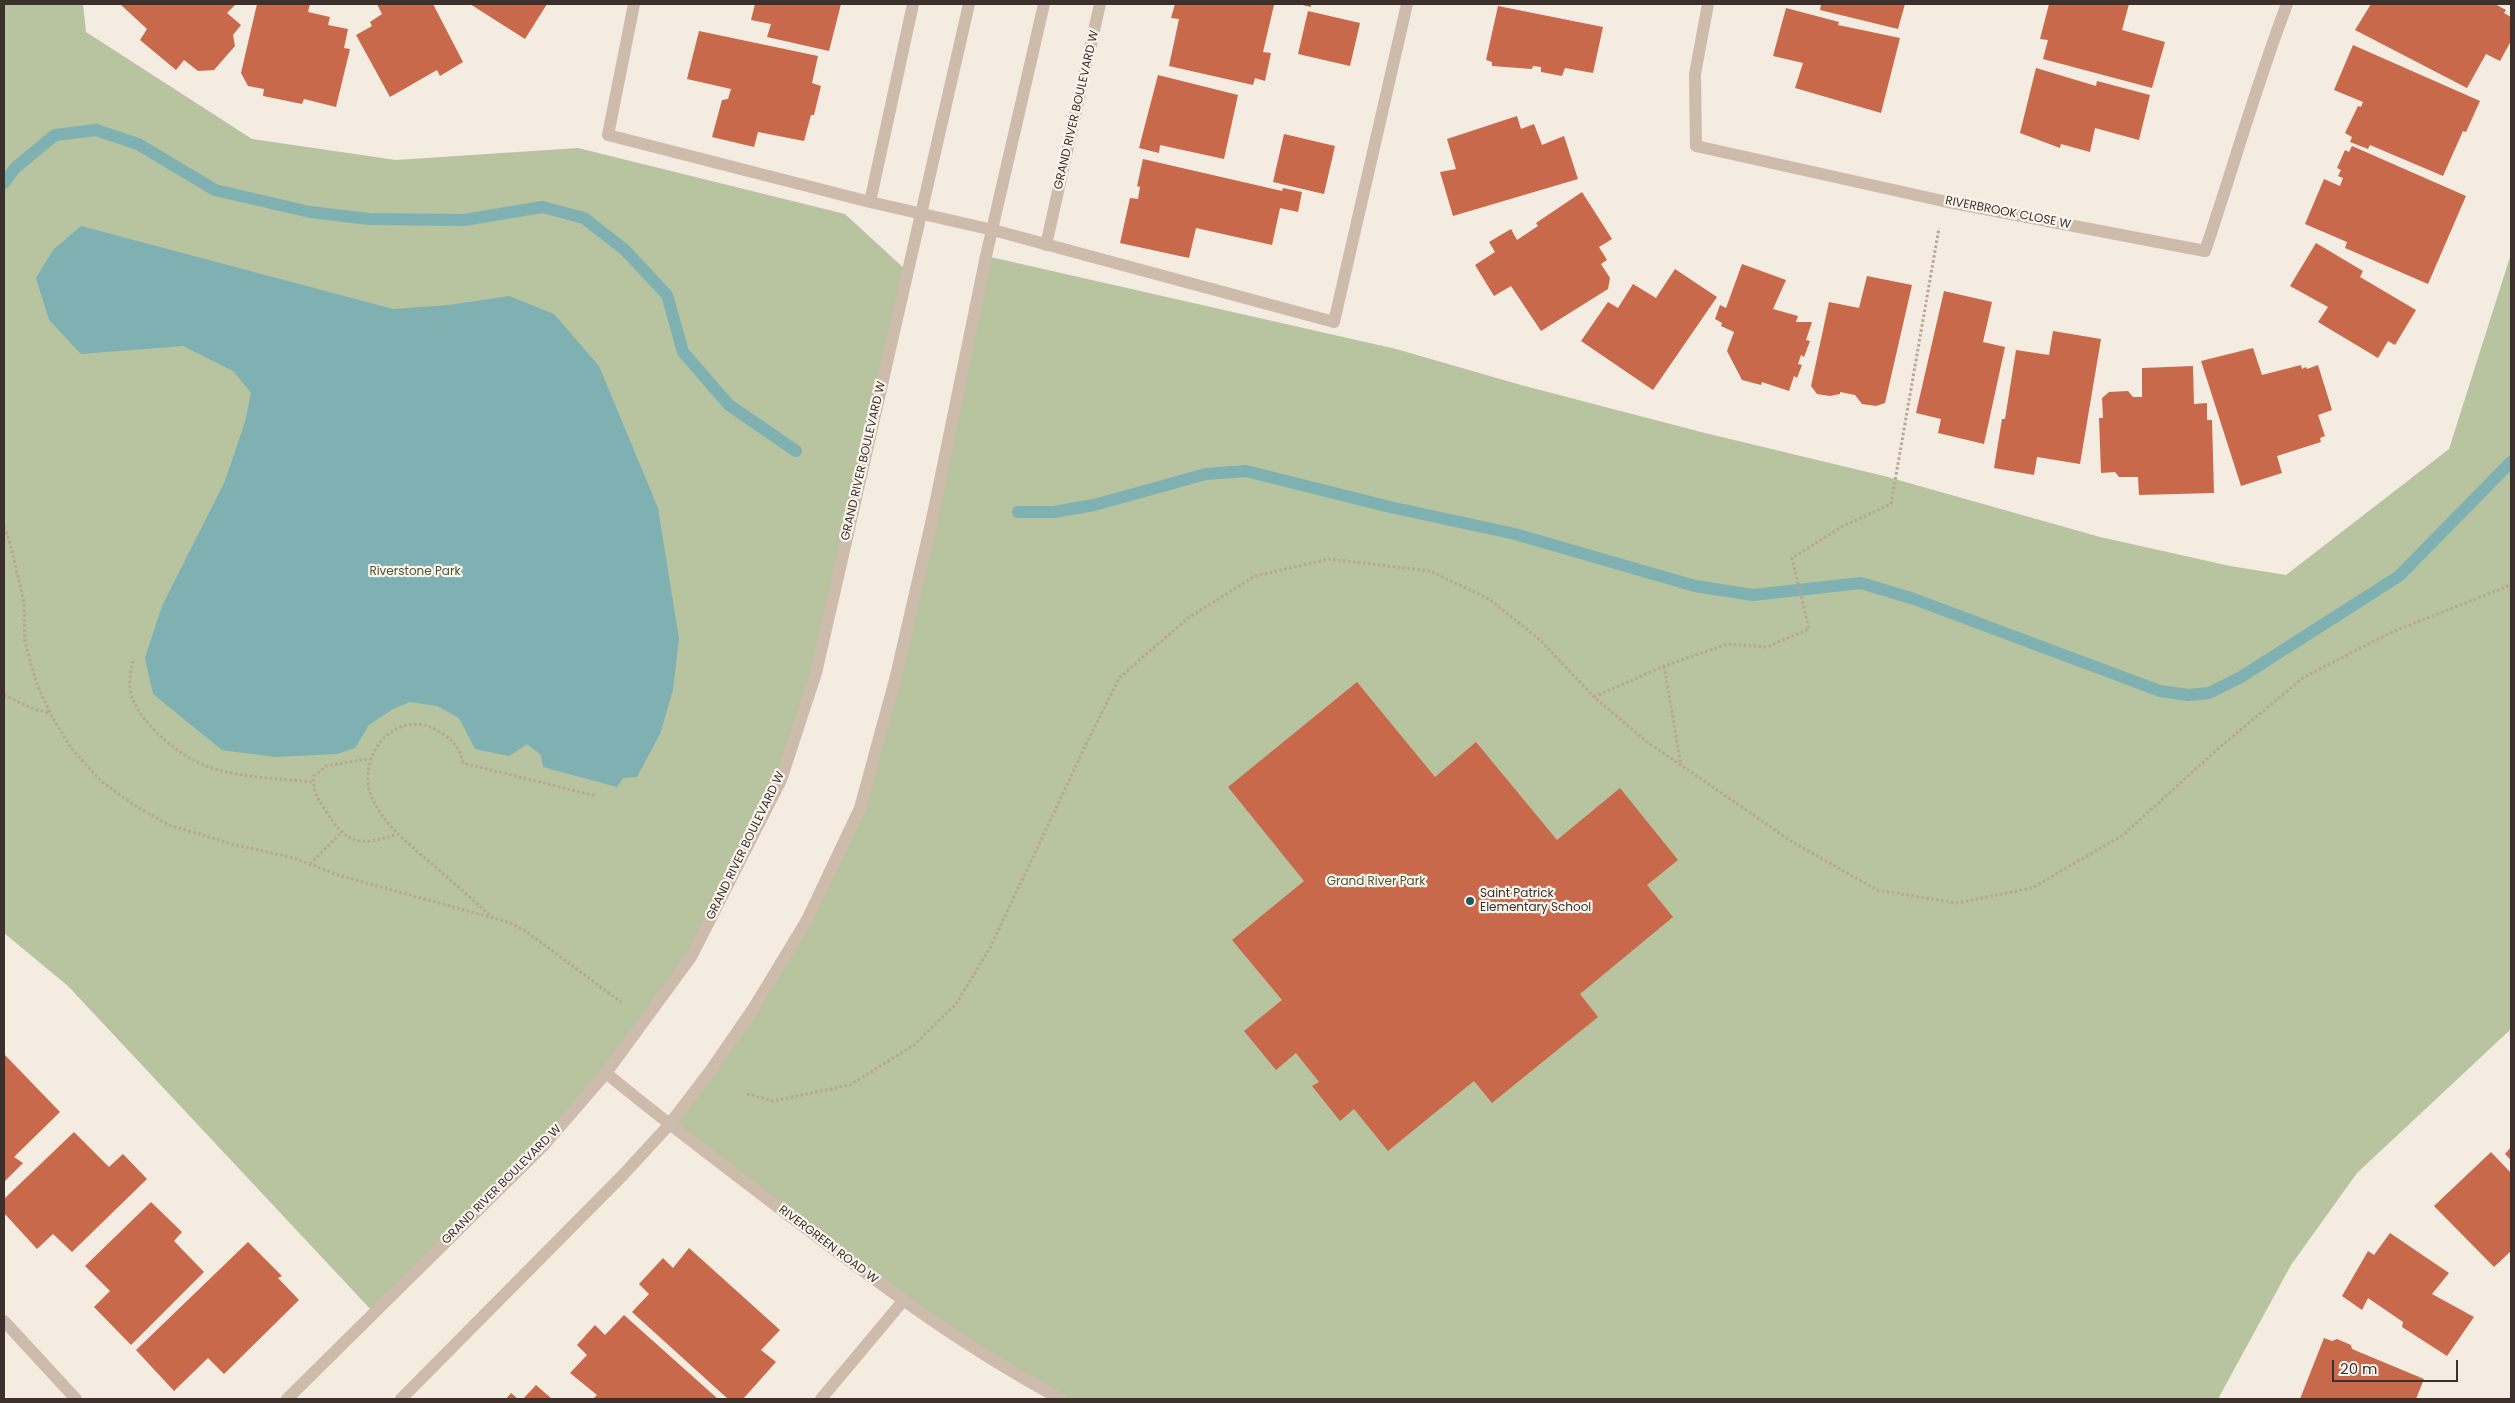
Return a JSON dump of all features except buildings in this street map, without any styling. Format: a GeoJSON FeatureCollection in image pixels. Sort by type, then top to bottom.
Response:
{"type":"FeatureCollection","features":[{"type":"Feature","properties":{"kind":"street"},"geometry":{"type":"LineString","coordinates":[[634,4],[608,135],[870,202],[993,230],[1334,322],[1407,4]]}},
{"type":"Feature","properties":{"kind":"street"},"geometry":{"type":"LineString","coordinates":[[870,202],[914,4]]}},
{"type":"Feature","properties":{"kind":"street","name":"GRAND RIVER BOULEVARD W"},"geometry":{"type":"LineString","coordinates":[[287,1399],[543,1146],[606,1074],[691,957],[781,780],[816,673],[869,438],[923,213],[969,4]]}},
{"type":"Feature","properties":{"kind":"street"},"geometry":{"type":"LineString","coordinates":[[401,1399],[622,1176],[669,1125],[748,1017],[807,920],[860,808],[896,676],[929,534],[993,230],[1044,4]]}},
{"type":"Feature","properties":{"kind":"street","name":"GRAND RIVER BOULEVARD W"},"geometry":{"type":"LineString","coordinates":[[1046,245],[1100,4]]}},
{"type":"Feature","properties":{"kind":"street","name":"RIVERBROOK CLOSE W"},"geometry":{"type":"LineString","coordinates":[[1708,4],[1695,74],[1696,146],[1944,200],[2205,251],[2238,155],[2262,71],[2287,4]]}},
{"type":"Feature","properties":{"kind":"street","name":"RIVERGREEN ROAD W"},"geometry":{"type":"LineString","coordinates":[[606,1074],[669,1125],[903,1301],[1007,1370],[1061,1399]]}},
{"type":"Feature","properties":{"kind":"street"},"geometry":{"type":"LineString","coordinates":[[820,1399],[903,1301]]}},
{"type":"Feature","properties":{"kind":"street"},"geometry":{"type":"LineString","coordinates":[[4,1321],[76,1399]]}},
{"type":"Feature","properties":{"kind":"path"},"geometry":{"type":"LineString","coordinates":[[1594,697],[1664,666],[1728,644],[1768,647],[1809,629],[1792,558],[1841,527],[1891,504],[1944,200]]}},
{"type":"Feature","properties":{"kind":"path"},"geometry":{"type":"LineString","coordinates":[[4,527],[9,539],[24,602],[24,642],[36,682],[50,713],[71,748],[101,781],[134,805],[169,825],[232,844],[294,858],[338,875],[511,923],[527,932],[625,1005]]}},
{"type":"Feature","properties":{"kind":"path"},"geometry":{"type":"LineString","coordinates":[[748,1094],[773,1101],[850,1085],[914,1045],[956,1004],[990,948],[1120,677],[1188,618],[1254,576],[1329,559],[1430,571],[1489,598],[1539,639],[1594,697],[1646,741],[1791,841],[1877,890],[1957,904],[2032,888],[2122,836],[2220,747],[2304,677],[2392,632],[2511,585]]}},
{"type":"Feature","properties":{"kind":"path"},"geometry":{"type":"LineString","coordinates":[[133,661],[129,681],[133,701],[151,726],[198,763],[221,771],[245,775],[314,782]]}},
{"type":"Feature","properties":{"kind":"path"},"geometry":{"type":"LineString","coordinates":[[1664,666],[1681,765]]}},
{"type":"Feature","properties":{"kind":"path"},"geometry":{"type":"LineString","coordinates":[[4,695],[31,708],[50,713]]}},
{"type":"Feature","properties":{"kind":"path"},"geometry":{"type":"LineString","coordinates":[[494,918],[397,834],[371,796],[368,780],[372,756],[382,741],[393,730],[406,723],[418,722],[440,732],[460,750],[463,764],[596,796]]}},
{"type":"Feature","properties":{"kind":"path"},"geometry":{"type":"LineString","coordinates":[[367,759],[326,766],[314,776],[313,789],[341,833],[365,842],[397,834]]}},
{"type":"Feature","properties":{"kind":"path"},"geometry":{"type":"LineString","coordinates":[[310,864],[341,833]]}},
{"type":"Feature","properties":{"kind":"green space","name":"Riverstone Park"},"geometry":{"type":"Polygon","coordinates":[[[4,4],[83,4],[86,32],[252,139],[396,160],[578,148],[845,214],[908,272],[816,673],[781,780],[691,957],[606,1073],[374,1313],[68,986],[4,933],[4,4]]]}},
{"type":"Feature","properties":{"kind":"green space","name":"Grand River Park"},"geometry":{"type":"Polygon","coordinates":[[[2511,254],[2511,1029],[2357,1173],[2291,1265],[2218,1399],[1061,1399],[1007,1371],[669,1125],[753,1009],[860,808],[986,256],[1396,349],[1521,385],[1705,433],[1884,476],[2100,537],[2230,566],[2286,575],[2449,449],[2511,254]]]}},
{"type":"Feature","properties":{"kind":"water"},"geometry":{"type":"Polygon","coordinates":[[[81,226],[393,309],[449,305],[509,296],[554,314],[599,366],[658,508],[679,639],[673,690],[660,734],[637,777],[623,778],[617,787],[543,767],[541,755],[527,744],[509,756],[475,749],[459,718],[437,706],[410,702],[393,709],[369,725],[355,748],[337,754],[274,757],[222,750],[153,694],[145,658],[162,606],[225,481],[245,422],[251,393],[233,371],[183,346],[81,354],[49,320],[36,278],[53,250],[81,226]]]}},
{"type":"Feature","properties":{"kind":"waterway"},"geometry":{"type":"LineString","coordinates":[[4,183],[15,168],[55,135],[96,130],[138,144],[215,190],[310,212],[369,219],[464,220],[542,207],[584,218],[625,250],[667,295],[683,352],[729,405],[796,451]]}},
{"type":"Feature","properties":{"kind":"waterway"},"geometry":{"type":"LineString","coordinates":[[1018,512],[1054,512],[1094,505],[1206,474],[1246,471],[1390,507],[1515,534],[1695,586],[1753,595],[1861,583],[1914,599],[2160,691],[2188,695],[2209,693],[2241,677],[2399,576],[2511,462]]}},
{"type":"Feature","properties":{"kind":"place","name":"Saint Patrick Elementary School"},"geometry":{"type":"Point","coordinates":[1470,901]}}]}
